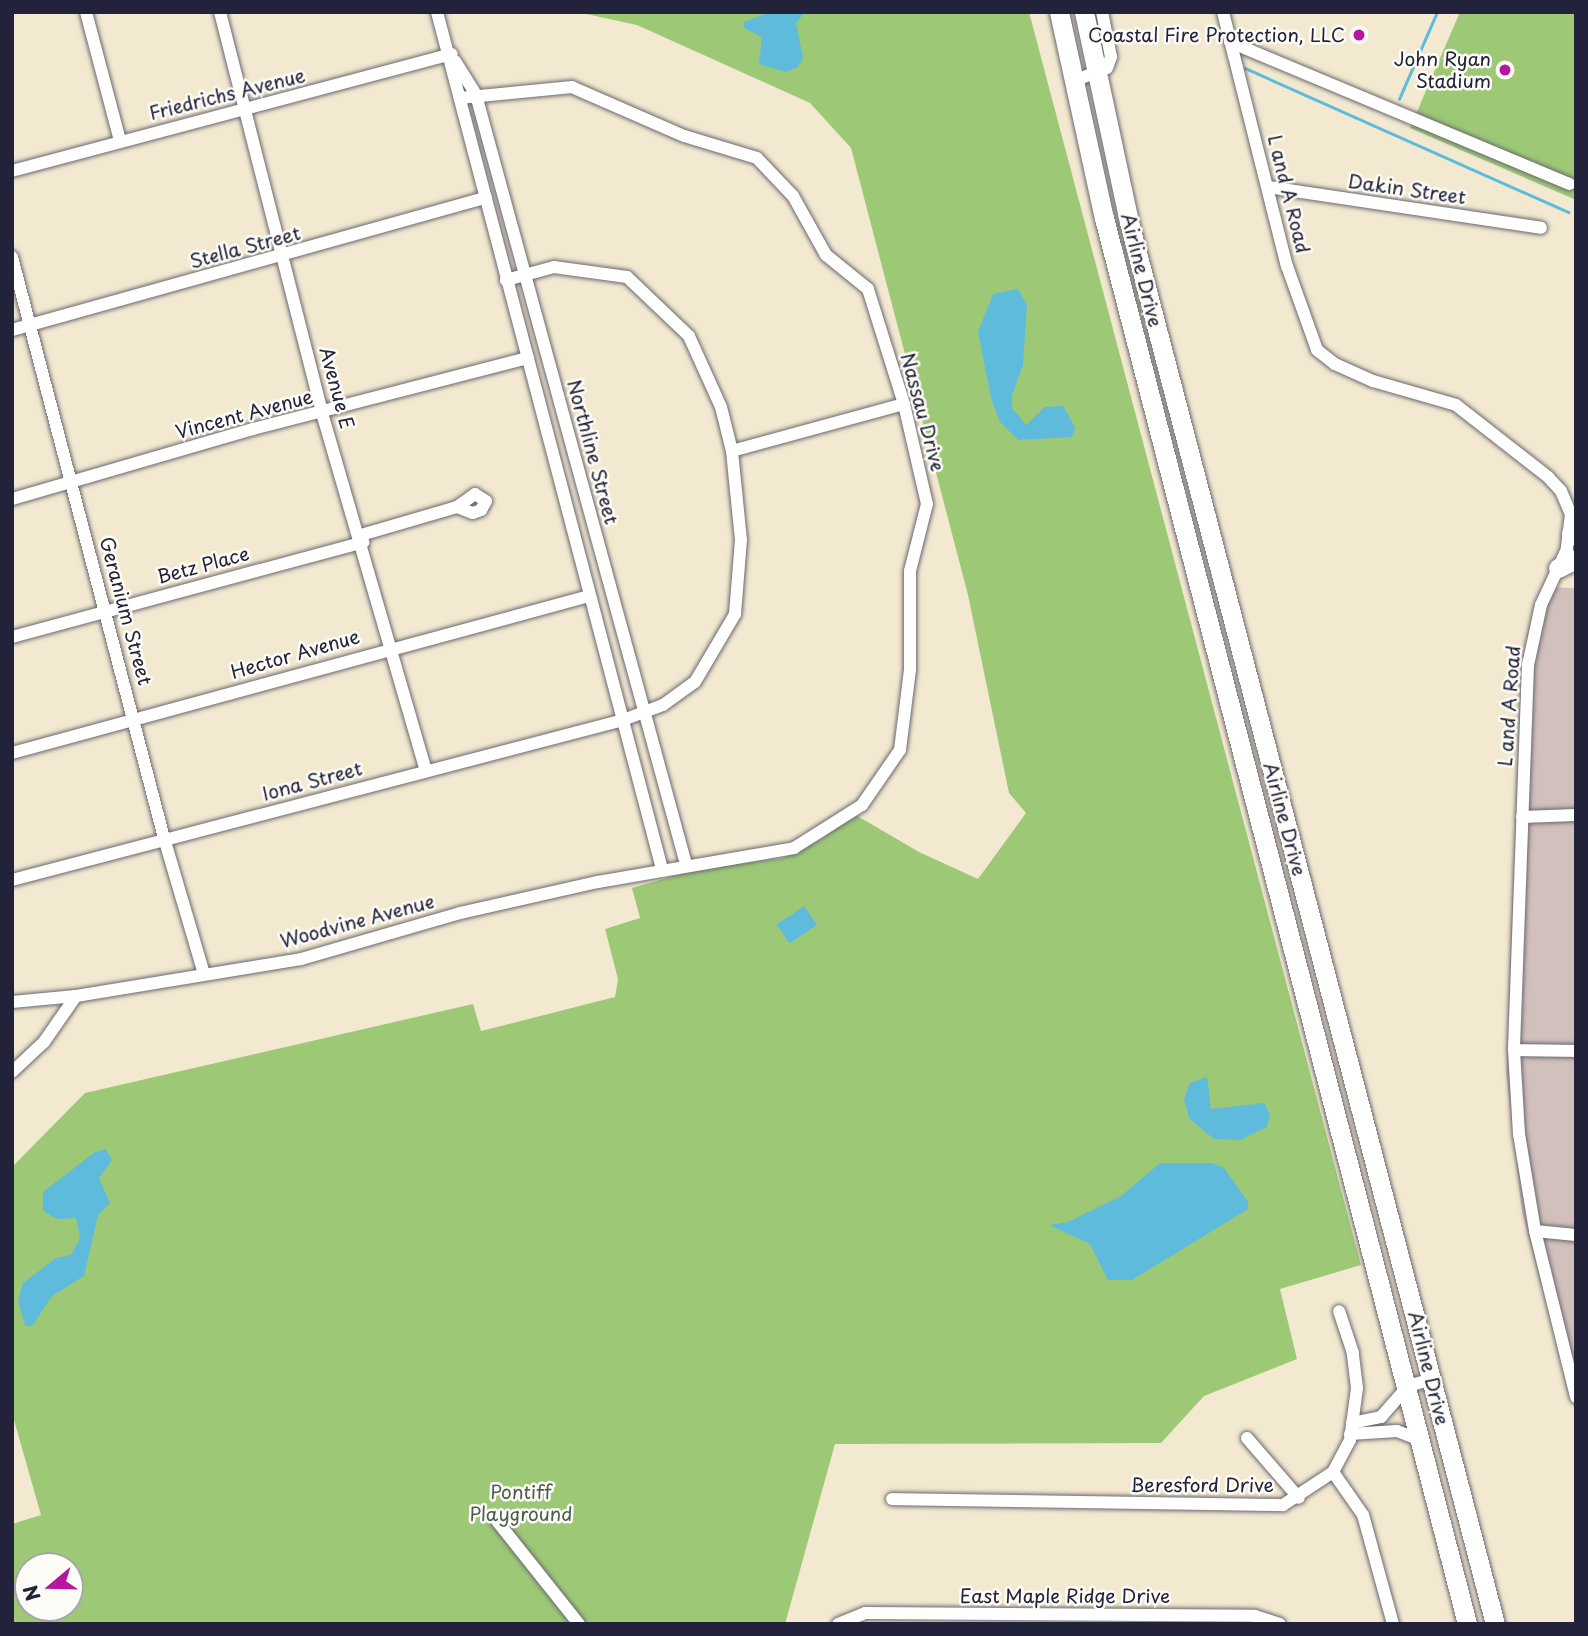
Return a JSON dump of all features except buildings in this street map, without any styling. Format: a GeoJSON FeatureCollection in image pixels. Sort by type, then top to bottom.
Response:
{"type":"FeatureCollection","features":[{"type":"Feature","properties":{"kind":"highway","name":"Airline Drive"},"geometry":{"type":"LineString","coordinates":[[1059,12],[1104,218],[1408,1387],[1467,1624]]}},
{"type":"Feature","properties":{"kind":"highway","name":"Airline Drive"},"geometry":{"type":"LineString","coordinates":[[1084,12],[1129,222],[1495,1624]]}},
{"type":"Feature","properties":{"kind":"highway"},"geometry":{"type":"LineString","coordinates":[[1558,568],[1576,559]]}},
{"type":"Feature","properties":{"kind":"highway"},"geometry":{"type":"LineString","coordinates":[[1204,601],[1225,595]]}},
{"type":"Feature","properties":{"kind":"highway"},"geometry":{"type":"LineString","coordinates":[[1314,1030],[1338,1022]]}},
{"type":"Feature","properties":{"kind":"highway"},"geometry":{"type":"LineString","coordinates":[[1366,1227],[1390,1220]]}},
{"type":"Feature","properties":{"kind":"street"},"geometry":{"type":"LineString","coordinates":[[86,12],[120,141]]}},
{"type":"Feature","properties":{"kind":"street","name":"Avenue E"},"geometry":{"type":"LineString","coordinates":[[220,12],[323,413],[393,646],[426,771]]}},
{"type":"Feature","properties":{"kind":"street","name":"Northline Street"},"geometry":{"type":"LineString","coordinates":[[437,12],[452,54],[460,98],[506,280],[662,869]]}},
{"type":"Feature","properties":{"kind":"street"},"geometry":{"type":"LineString","coordinates":[[1074,81],[1107,68],[1111,57],[1102,12]]}},
{"type":"Feature","properties":{"kind":"street","name":"L and A Road"},"geometry":{"type":"LineString","coordinates":[[1223,12],[1291,279],[1317,350],[1335,365],[1373,381],[1456,405],[1561,491],[1570,514],[1573,534],[1541,605],[1528,665],[1514,1050],[1518,1133],[1535,1231],[1576,1397]]}},
{"type":"Feature","properties":{"kind":"street"},"geometry":{"type":"LineString","coordinates":[[1230,42],[1570,184]]}},
{"type":"Feature","properties":{"kind":"street","name":"Friedrichs Avenue"},"geometry":{"type":"LineString","coordinates":[[12,171],[120,141],[246,111],[452,54]]}},
{"type":"Feature","properties":{"kind":"street","name":"Northline Street"},"geometry":{"type":"LineString","coordinates":[[452,54],[476,94],[685,864]]}},
{"type":"Feature","properties":{"kind":"street","name":"Nassau Drive"},"geometry":{"type":"LineString","coordinates":[[460,98],[476,94],[572,87],[684,136],[757,159],[793,196],[826,255],[868,289],[904,404],[927,504],[910,571],[911,670],[900,750],[862,805],[794,848],[662,869]]}},
{"type":"Feature","properties":{"kind":"street","name":"Dakin Street"},"geometry":{"type":"LineString","coordinates":[[1268,187],[1541,228]]}},
{"type":"Feature","properties":{"kind":"street","name":"Stella Street"},"geometry":{"type":"LineString","coordinates":[[12,330],[282,257],[486,198]]}},
{"type":"Feature","properties":{"kind":"street","name":"Geranium Street"},"geometry":{"type":"LineString","coordinates":[[12,257],[164,838],[204,974]]}},
{"type":"Feature","properties":{"kind":"street","name":"Iona Street"},"geometry":{"type":"LineString","coordinates":[[12,880],[164,838],[623,720],[663,705],[695,682],[735,614],[741,540],[732,451],[721,407],[689,336],[627,277],[554,267],[506,280]]}},
{"type":"Feature","properties":{"kind":"street","name":"Vincent Avenue"},"geometry":{"type":"LineString","coordinates":[[12,499],[528,358]]}},
{"type":"Feature","properties":{"kind":"street"},"geometry":{"type":"LineString","coordinates":[[732,451],[904,404]]}},
{"type":"Feature","properties":{"kind":"street","name":"Betz Place"},"geometry":{"type":"LineString","coordinates":[[12,637],[362,539],[457,507]]}},
{"type":"Feature","properties":{"kind":"street","name":"Hector Avenue"},"geometry":{"type":"LineString","coordinates":[[12,753],[135,721],[393,646],[589,597]]}},
{"type":"Feature","properties":{"kind":"street"},"geometry":{"type":"LineString","coordinates":[[1522,817],[1576,816]]}},
{"type":"Feature","properties":{"kind":"street","name":"Woodvine Avenue"},"geometry":{"type":"LineString","coordinates":[[12,1002],[76,996],[301,959],[460,913],[662,869]]}},
{"type":"Feature","properties":{"kind":"street"},"geometry":{"type":"LineString","coordinates":[[12,1072],[44,1042],[76,996]]}},
{"type":"Feature","properties":{"kind":"street"},"geometry":{"type":"LineString","coordinates":[[1514,1050],[1576,1051]]}},
{"type":"Feature","properties":{"kind":"street"},"geometry":{"type":"LineString","coordinates":[[1535,1231],[1576,1235]]}},
{"type":"Feature","properties":{"kind":"street","name":"Beresford Drive"},"geometry":{"type":"LineString","coordinates":[[892,1499],[1270,1507],[1299,1498],[1333,1472],[1351,1429],[1357,1388],[1353,1353],[1339,1311]]}},
{"type":"Feature","properties":{"kind":"street"},"geometry":{"type":"LineString","coordinates":[[1351,1429],[1387,1413],[1408,1387],[1432,1379]]}},
{"type":"Feature","properties":{"kind":"street"},"geometry":{"type":"LineString","coordinates":[[1351,1429],[1397,1431],[1421,1440]]}},
{"type":"Feature","properties":{"kind":"street"},"geometry":{"type":"LineString","coordinates":[[1247,1438],[1299,1498]]}},
{"type":"Feature","properties":{"kind":"street"},"geometry":{"type":"LineString","coordinates":[[1333,1472],[1363,1514],[1393,1624]]}},
{"type":"Feature","properties":{"kind":"street"},"geometry":{"type":"LineString","coordinates":[[497,1521],[579,1624]]}},
{"type":"Feature","properties":{"kind":"street","name":"East Maple Ridge Drive"},"geometry":{"type":"LineString","coordinates":[[844,1620],[1255,1616],[1280,1624]]}},
{"type":"Feature","properties":{"kind":"shaded area"},"geometry":{"type":"Polygon","coordinates":[[[1544,587],[1576,588],[1576,1416],[1522,1212],[1506,1073],[1521,670],[1529,626],[1544,587]]]}},
{"type":"Feature","properties":{"kind":"green space","name":"Pontiff Playground"},"geometry":{"type":"Polygon","coordinates":[[[546,12],[1029,12],[1361,1265],[1280,1289],[1297,1359],[1204,1396],[1161,1443],[835,1444],[785,1624],[12,1624],[12,1524],[41,1515],[12,1413],[12,1167],[85,1093],[473,1004],[481,1031],[615,997],[618,979],[605,929],[640,918],[632,888],[699,869],[783,858],[822,839],[854,814],[919,852],[978,879],[1026,813],[1009,793],[968,595],[851,148],[810,103],[637,25],[586,14],[546,12]]]}},
{"type":"Feature","properties":{"kind":"green space","name":"John Ryan Stadium"},"geometry":{"type":"Polygon","coordinates":[[[1460,12],[1576,12],[1576,200],[1410,128],[1460,12]]]}},
{"type":"Feature","properties":{"kind":"water"},"geometry":{"type":"Polygon","coordinates":[[[770,12],[805,12],[796,23],[803,58],[798,67],[786,72],[759,64],[762,37],[744,28],[744,22],[770,12]]]}},
{"type":"Feature","properties":{"kind":"water"},"geometry":{"type":"Polygon","coordinates":[[[1018,289],[1027,305],[1023,365],[1012,395],[1012,408],[1026,425],[1045,407],[1063,406],[1075,427],[1072,437],[1018,440],[1000,422],[991,398],[978,332],[993,294],[1018,289]]]}},
{"type":"Feature","properties":{"kind":"water"},"geometry":{"type":"Polygon","coordinates":[[[804,906],[817,925],[790,944],[777,924],[804,906]]]}},
{"type":"Feature","properties":{"kind":"water"},"geometry":{"type":"Polygon","coordinates":[[[1207,1077],[1211,1109],[1264,1103],[1270,1115],[1267,1127],[1240,1140],[1215,1139],[1206,1133],[1189,1118],[1184,1099],[1190,1083],[1207,1077]]]}},
{"type":"Feature","properties":{"kind":"water"},"geometry":{"type":"Polygon","coordinates":[[[106,1149],[112,1160],[99,1178],[110,1203],[98,1215],[84,1276],[52,1296],[32,1326],[25,1326],[18,1300],[23,1283],[56,1258],[71,1255],[80,1238],[76,1218],[57,1219],[43,1211],[43,1192],[95,1152],[106,1149]]]}},
{"type":"Feature","properties":{"kind":"water"},"geometry":{"type":"Polygon","coordinates":[[[1160,1163],[1212,1163],[1224,1168],[1248,1202],[1248,1209],[1132,1280],[1108,1280],[1090,1244],[1049,1225],[1068,1222],[1121,1196],[1160,1163]]]}},
{"type":"Feature","properties":{"kind":"waterway"},"geometry":{"type":"LineString","coordinates":[[1399,99],[1437,12]]}},
{"type":"Feature","properties":{"kind":"waterway"},"geometry":{"type":"LineString","coordinates":[[1245,68],[1568,212]]}},
{"type":"Feature","properties":{"kind":"place","name":"Coastal Fire Protection, LLC"},"geometry":{"type":"Point","coordinates":[1359,35]}},
{"type":"Feature","properties":{"kind":"place","name":"John Ryan Stadium"},"geometry":{"type":"Point","coordinates":[1505,70]}}]}
